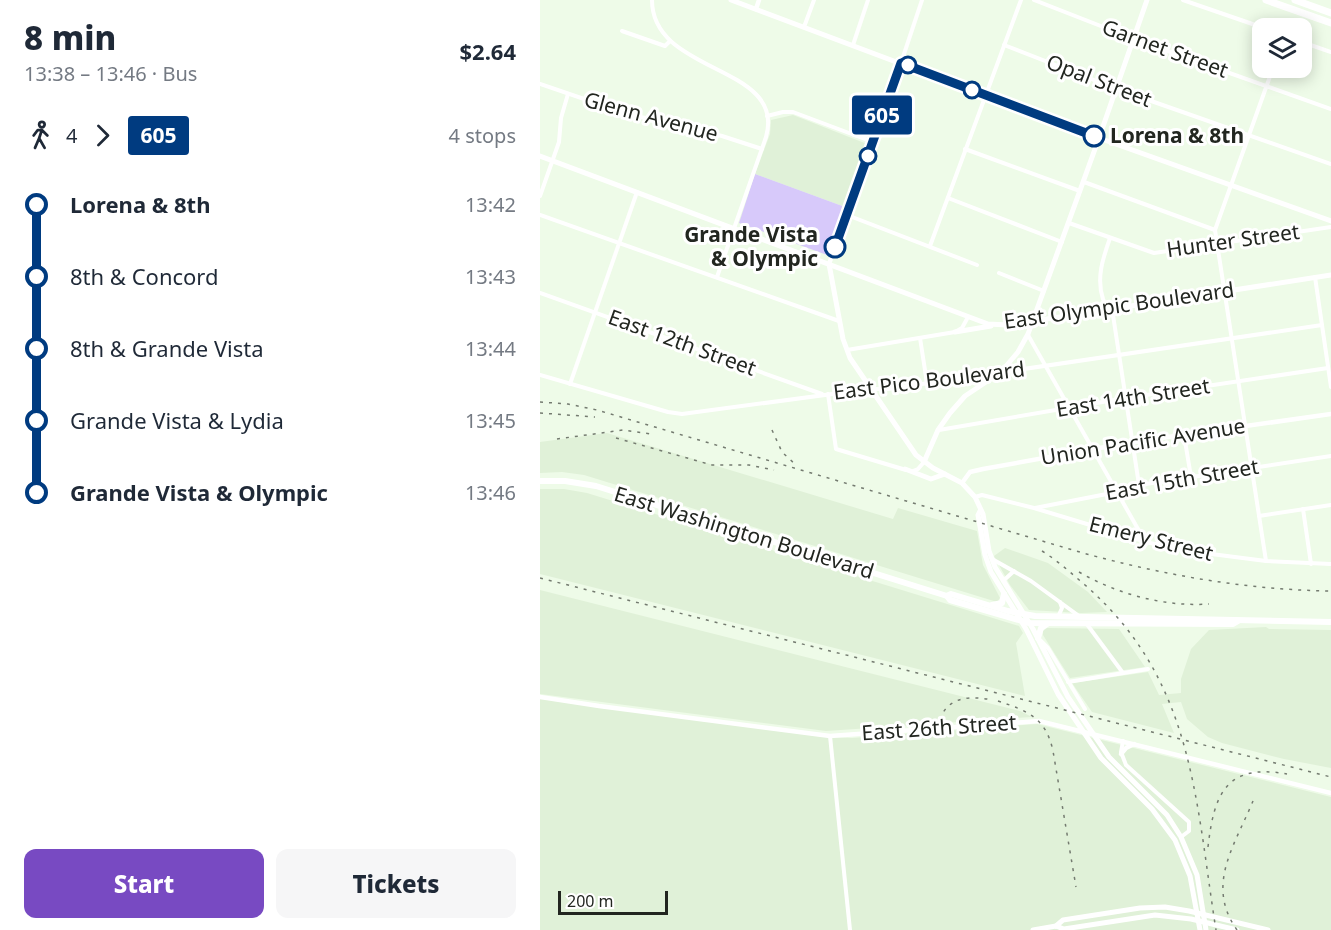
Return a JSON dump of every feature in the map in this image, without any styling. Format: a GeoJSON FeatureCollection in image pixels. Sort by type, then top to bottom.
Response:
{"type":"FeatureCollection","features":[{"type":"Feature","properties":{"kind":"highway"},"geometry":{"type":"LineString","coordinates":[[1266,0],[1331,23]]}},
{"type":"Feature","properties":{"kind":"highway"},"geometry":{"type":"LineString","coordinates":[[1295,0],[1331,13]]}},
{"type":"Feature","properties":{"kind":"main road"},"geometry":{"type":"LineString","coordinates":[[731,0],[1100,138],[1331,221]]}},
{"type":"Feature","properties":{"kind":"main road"},"geometry":{"type":"LineString","coordinates":[[924,462],[938,430],[960,401],[1001,372],[1028,334],[1100,138],[1147,0]]}},
{"type":"Feature","properties":{"kind":"main road","name":"East Olympic Boulevard"},"geometry":{"type":"LineString","coordinates":[[540,156],[996,325],[1331,275]]}},
{"type":"Feature","properties":{"kind":"main road"},"geometry":{"type":"LineString","coordinates":[[829,264],[846,350],[908,444],[924,462],[962,483],[975,496],[983,514],[991,572],[1016,613]]}},
{"type":"Feature","properties":{"kind":"main road"},"geometry":{"type":"LineString","coordinates":[[955,332],[996,325]]}},
{"type":"Feature","properties":{"kind":"main road"},"geometry":{"type":"LineString","coordinates":[[905,470],[931,479],[945,474]]}},
{"type":"Feature","properties":{"kind":"main road","name":"East Washington Boulevard"},"geometry":{"type":"LineString","coordinates":[[540,481],[565,481],[596,486],[947,596],[950,600],[1023,618],[1058,617],[1083,620]]}},
{"type":"Feature","properties":{"kind":"main road"},"geometry":{"type":"LineString","coordinates":[[989,560],[1023,618],[1058,694],[1090,744],[1109,768],[1152,809],[1172,834],[1190,876],[1200,930]]}},
{"type":"Feature","properties":{"kind":"main road","name":"East Washington Boulevard"},"geometry":{"type":"LineString","coordinates":[[947,596],[951,594],[1016,613],[1029,623],[1048,624],[1083,620],[1233,619],[1238,621],[1331,622]]}},
{"type":"Feature","properties":{"kind":"main road"},"geometry":{"type":"LineString","coordinates":[[988,605],[1002,603],[1004,594]]}},
{"type":"Feature","properties":{"kind":"main road"},"geometry":{"type":"LineString","coordinates":[[1029,623],[1068,697],[1099,744],[1167,815],[1181,837],[1197,875],[1205,923],[1211,928]]}},
{"type":"Feature","properties":{"kind":"main road"},"geometry":{"type":"LineString","coordinates":[[1038,638],[1041,628],[1048,624]]}},
{"type":"Feature","properties":{"kind":"main road"},"geometry":{"type":"LineString","coordinates":[[1056,926],[1063,920],[1140,908],[1173,908],[1268,930]]}},
{"type":"Feature","properties":{"kind":"main road"},"geometry":{"type":"LineString","coordinates":[[1033,930],[1056,926],[1064,929],[1155,915],[1198,921],[1211,928],[1237,930]]}},
{"type":"Feature","properties":{"kind":"street"},"geometry":{"type":"LineString","coordinates":[[652,0],[658,25],[670,41],[686,53],[747,86],[760,102],[767,116],[768,131],[717,277]]}},
{"type":"Feature","properties":{"kind":"street"},"geometry":{"type":"LineString","coordinates":[[756,9],[759,0]]}},
{"type":"Feature","properties":{"kind":"street"},"geometry":{"type":"LineString","coordinates":[[804,27],[814,0]]}},
{"type":"Feature","properties":{"kind":"street"},"geometry":{"type":"LineString","coordinates":[[853,45],[868,0]]}},
{"type":"Feature","properties":{"kind":"street"},"geometry":{"type":"LineString","coordinates":[[829,264],[922,0]]}},
{"type":"Feature","properties":{"kind":"street"},"geometry":{"type":"LineString","coordinates":[[930,246],[1022,0]]}},
{"type":"Feature","properties":{"kind":"street","name":"Garnet Street"},"geometry":{"type":"LineString","coordinates":[[1034,0],[1134,39],[1331,109]]}},
{"type":"Feature","properties":{"kind":"street"},"geometry":{"type":"LineString","coordinates":[[1183,0],[1252,24]]}},
{"type":"Feature","properties":{"kind":"street"},"geometry":{"type":"LineString","coordinates":[[622,31],[665,46],[670,41]]}},
{"type":"Feature","properties":{"kind":"street","name":"Opal Street"},"geometry":{"type":"LineString","coordinates":[[1004,45],[1117,89],[1331,164]]}},
{"type":"Feature","properties":{"kind":"street"},"geometry":{"type":"LineString","coordinates":[[1312,45],[1331,52]]}},
{"type":"Feature","properties":{"kind":"street"},"geometry":{"type":"LineString","coordinates":[[1266,561],[1215,230],[1270,78]]}},
{"type":"Feature","properties":{"kind":"street","name":"Glenn Avenue"},"geometry":{"type":"LineString","coordinates":[[540,84],[628,114],[722,136],[762,149]]}},
{"type":"Feature","properties":{"kind":"street"},"geometry":{"type":"LineString","coordinates":[[540,196],[560,136],[561,118],[568,94]]}},
{"type":"Feature","properties":{"kind":"street"},"geometry":{"type":"LineString","coordinates":[[767,116],[793,112],[873,142]]}},
{"type":"Feature","properties":{"kind":"street"},"geometry":{"type":"LineString","coordinates":[[965,149],[1080,192]]}},
{"type":"Feature","properties":{"kind":"street"},"geometry":{"type":"LineString","coordinates":[[1084,182],[1215,230]]}},
{"type":"Feature","properties":{"kind":"street"},"geometry":{"type":"LineString","coordinates":[[570,384],[637,191]]}},
{"type":"Feature","properties":{"kind":"street"},"geometry":{"type":"LineString","coordinates":[[948,198],[1062,242]]}},
{"type":"Feature","properties":{"kind":"street"},"geometry":{"type":"LineString","coordinates":[[847,214],[977,265]]}},
{"type":"Feature","properties":{"kind":"street"},"geometry":{"type":"LineString","coordinates":[[540,215],[839,321]]}},
{"type":"Feature","properties":{"kind":"street","name":"Hunter Street"},"geometry":{"type":"LineString","coordinates":[[1069,223],[1154,253],[1331,227]]}},
{"type":"Feature","properties":{"kind":"street"},"geometry":{"type":"LineString","coordinates":[[1110,238],[1100,271],[1103,301],[1112,314],[1139,485]]}},
{"type":"Feature","properties":{"kind":"street"},"geometry":{"type":"LineString","coordinates":[[999,273],[1044,291]]}},
{"type":"Feature","properties":{"kind":"street"},"geometry":{"type":"LineString","coordinates":[[1315,278],[1331,387]]}},
{"type":"Feature","properties":{"kind":"street","name":"East 12th Street"},"geometry":{"type":"LineString","coordinates":[[540,293],[826,394]]}},
{"type":"Feature","properties":{"kind":"street"},"geometry":{"type":"LineString","coordinates":[[846,350],[955,332],[962,328],[968,316]]}},
{"type":"Feature","properties":{"kind":"street","name":"East Pico Boulevard"},"geometry":{"type":"LineString","coordinates":[[540,375],[675,414],[870,388],[927,383],[1322,325]]}},
{"type":"Feature","properties":{"kind":"street"},"geometry":{"type":"LineString","coordinates":[[1028,334],[1138,530],[1140,540]]}},
{"type":"Feature","properties":{"kind":"street"},"geometry":{"type":"LineString","coordinates":[[920,338],[927,383]]}},
{"type":"Feature","properties":{"kind":"street","name":"East 14th Street"},"geometry":{"type":"LineString","coordinates":[[938,430],[1126,398],[1328,368]]}},
{"type":"Feature","properties":{"kind":"street"},"geometry":{"type":"LineString","coordinates":[[826,394],[836,449],[905,470],[915,471],[924,462]]}},
{"type":"Feature","properties":{"kind":"street","name":"Union Pacific Avenue"},"geometry":{"type":"LineString","coordinates":[[962,483],[966,475],[974,470],[1133,442],[1331,414]]}},
{"type":"Feature","properties":{"kind":"street"},"geometry":{"type":"LineString","coordinates":[[1184,435],[1191,477]]}},
{"type":"Feature","properties":{"kind":"street","name":"East 15th Street"},"geometry":{"type":"LineString","coordinates":[[1034,508],[1117,492],[1139,485],[1331,456]]}},
{"type":"Feature","properties":{"kind":"street","name":"Emery Street"},"geometry":{"type":"LineString","coordinates":[[975,496],[982,495],[1034,508],[1140,540],[1188,551],[1266,561],[1331,564]]}},
{"type":"Feature","properties":{"kind":"street"},"geometry":{"type":"LineString","coordinates":[[1259,516],[1331,505]]}},
{"type":"Feature","properties":{"kind":"street"},"geometry":{"type":"LineString","coordinates":[[1303,509],[1311,564]]}},
{"type":"Feature","properties":{"kind":"street"},"geometry":{"type":"LineString","coordinates":[[989,560],[1014,571],[1083,620],[1108,650],[1123,673]]}},
{"type":"Feature","properties":{"kind":"street"},"geometry":{"type":"LineString","coordinates":[[1003,581],[1014,571]]}},
{"type":"Feature","properties":{"kind":"street"},"geometry":{"type":"LineString","coordinates":[[1058,617],[1062,608],[1060,602]]}},
{"type":"Feature","properties":{"kind":"street"},"geometry":{"type":"LineString","coordinates":[[1038,638],[1048,648],[1085,710]]}},
{"type":"Feature","properties":{"kind":"street"},"geometry":{"type":"LineString","coordinates":[[1068,682],[1148,669]]}},
{"type":"Feature","properties":{"kind":"street","name":"East 26th Street"},"geometry":{"type":"LineString","coordinates":[[540,697],[830,736],[1032,721],[1046,722],[1331,793]]}},
{"type":"Feature","properties":{"kind":"street"},"geometry":{"type":"LineString","coordinates":[[830,736],[850,930]]}},
{"type":"Feature","properties":{"kind":"street"},"geometry":{"type":"LineString","coordinates":[[1123,741],[1121,754],[1134,774],[1189,822],[1190,830],[1181,837]]}},
{"type":"Feature","properties":{"kind":"street"},"geometry":{"type":"LineString","coordinates":[[1121,754],[1134,744]]}},
{"type":"Feature","properties":{"kind":"shaded area"},"geometry":{"type":"Polygon","coordinates":[[[793,115],[867,144],[845,207],[755,174],[770,134],[771,120],[793,115]]]}},
{"type":"Feature","properties":{"kind":"shaded area"},"geometry":{"type":"Polygon","coordinates":[[[755,174],[845,207],[827,255],[739,223],[755,174]]]}},
{"type":"Feature","properties":{"kind":"shaded area"},"geometry":{"type":"Polygon","coordinates":[[[607,433],[893,519],[898,508],[977,531],[983,565],[1000,598],[997,602],[584,475],[562,472],[540,473],[540,442],[607,433]]]}},
{"type":"Feature","properties":{"kind":"shaded area"},"geometry":{"type":"Polygon","coordinates":[[[540,489],[564,489],[587,493],[1019,626],[1023,633],[1016,643],[1025,696],[540,574],[540,489]]]}},
{"type":"Feature","properties":{"kind":"shaded area"},"geometry":{"type":"Polygon","coordinates":[[[1005,548],[1048,563],[1088,592],[1107,612],[1029,610],[1010,585],[994,556],[1005,548]]]}},
{"type":"Feature","properties":{"kind":"shaded area"},"geometry":{"type":"Polygon","coordinates":[[[540,590],[1020,711],[1032,717],[826,731],[540,694],[540,590]]]}},
{"type":"Feature","properties":{"kind":"shaded area"},"geometry":{"type":"Polygon","coordinates":[[[1266,627],[1269,629],[1331,630],[1331,768],[1284,759],[1222,743],[1208,737],[1187,719],[1181,702],[1162,704],[1174,733],[1092,712],[1072,683],[1148,672],[1159,695],[1181,693],[1181,679],[1191,649],[1209,630],[1266,627]]]}},
{"type":"Feature","properties":{"kind":"shaded area"},"geometry":{"type":"Polygon","coordinates":[[[1047,628],[1119,629],[1145,667],[1070,678],[1043,635],[1043,631],[1047,628]]]}},
{"type":"Feature","properties":{"kind":"shaded area"},"geometry":{"type":"Polygon","coordinates":[[[540,698],[824,737],[852,738],[1037,724],[1331,797],[1331,930],[540,930],[540,698]]]}},
{"type":"Feature","properties":{"kind":"railway"},"geometry":{"type":"LineString","coordinates":[[540,402],[568,404],[597,410],[1113,561],[1206,580],[1268,588],[1331,591]]}},
{"type":"Feature","properties":{"kind":"railway"},"geometry":{"type":"LineString","coordinates":[[540,413],[595,417]]}},
{"type":"Feature","properties":{"kind":"railway"},"geometry":{"type":"LineString","coordinates":[[557,439],[623,430],[651,434]]}},
{"type":"Feature","properties":{"kind":"railway"},"geometry":{"type":"LineString","coordinates":[[772,430],[782,452],[797,466]]}},
{"type":"Feature","properties":{"kind":"railway"},"geometry":{"type":"LineString","coordinates":[[616,438],[712,465],[749,465],[774,470]]}},
{"type":"Feature","properties":{"kind":"railway"},"geometry":{"type":"LineString","coordinates":[[1042,551],[1085,585],[1121,622],[1148,660],[1169,701],[1194,788],[1216,930]]}},
{"type":"Feature","properties":{"kind":"railway"},"geometry":{"type":"LineString","coordinates":[[1079,572],[1109,587],[1141,597],[1175,603],[1209,604]]}},
{"type":"Feature","properties":{"kind":"railway"},"geometry":{"type":"LineString","coordinates":[[540,578],[1331,777]]}},
{"type":"Feature","properties":{"kind":"railway"},"geometry":{"type":"LineString","coordinates":[[937,728],[945,710],[958,700],[965,698],[993,700]]}},
{"type":"Feature","properties":{"kind":"railway"},"geometry":{"type":"LineString","coordinates":[[998,701],[1034,717],[1046,731],[1050,740],[1076,887]]}},
{"type":"Feature","properties":{"kind":"railway"},"geometry":{"type":"LineString","coordinates":[[1208,847],[1214,812],[1227,786],[1237,778],[1250,773],[1287,774]]}},
{"type":"Feature","properties":{"kind":"railway"},"geometry":{"type":"LineString","coordinates":[[1237,930],[1223,897],[1223,881],[1226,865],[1253,801]]}},
{"type":"Feature","properties":{"kind":"bus line","name":"605"},"geometry":{"type":"LineString","coordinates":[[835,247],[901,63],[1094,136]]}},
{"type":"Feature","properties":{"kind":"place","name":"Lorena & 8th"},"geometry":{"type":"Point","coordinates":[1094,136]}},
{"type":"Feature","properties":{"kind":"place","name":"Grande Vista & Olympic"},"geometry":{"type":"Point","coordinates":[835,247]}}]}
